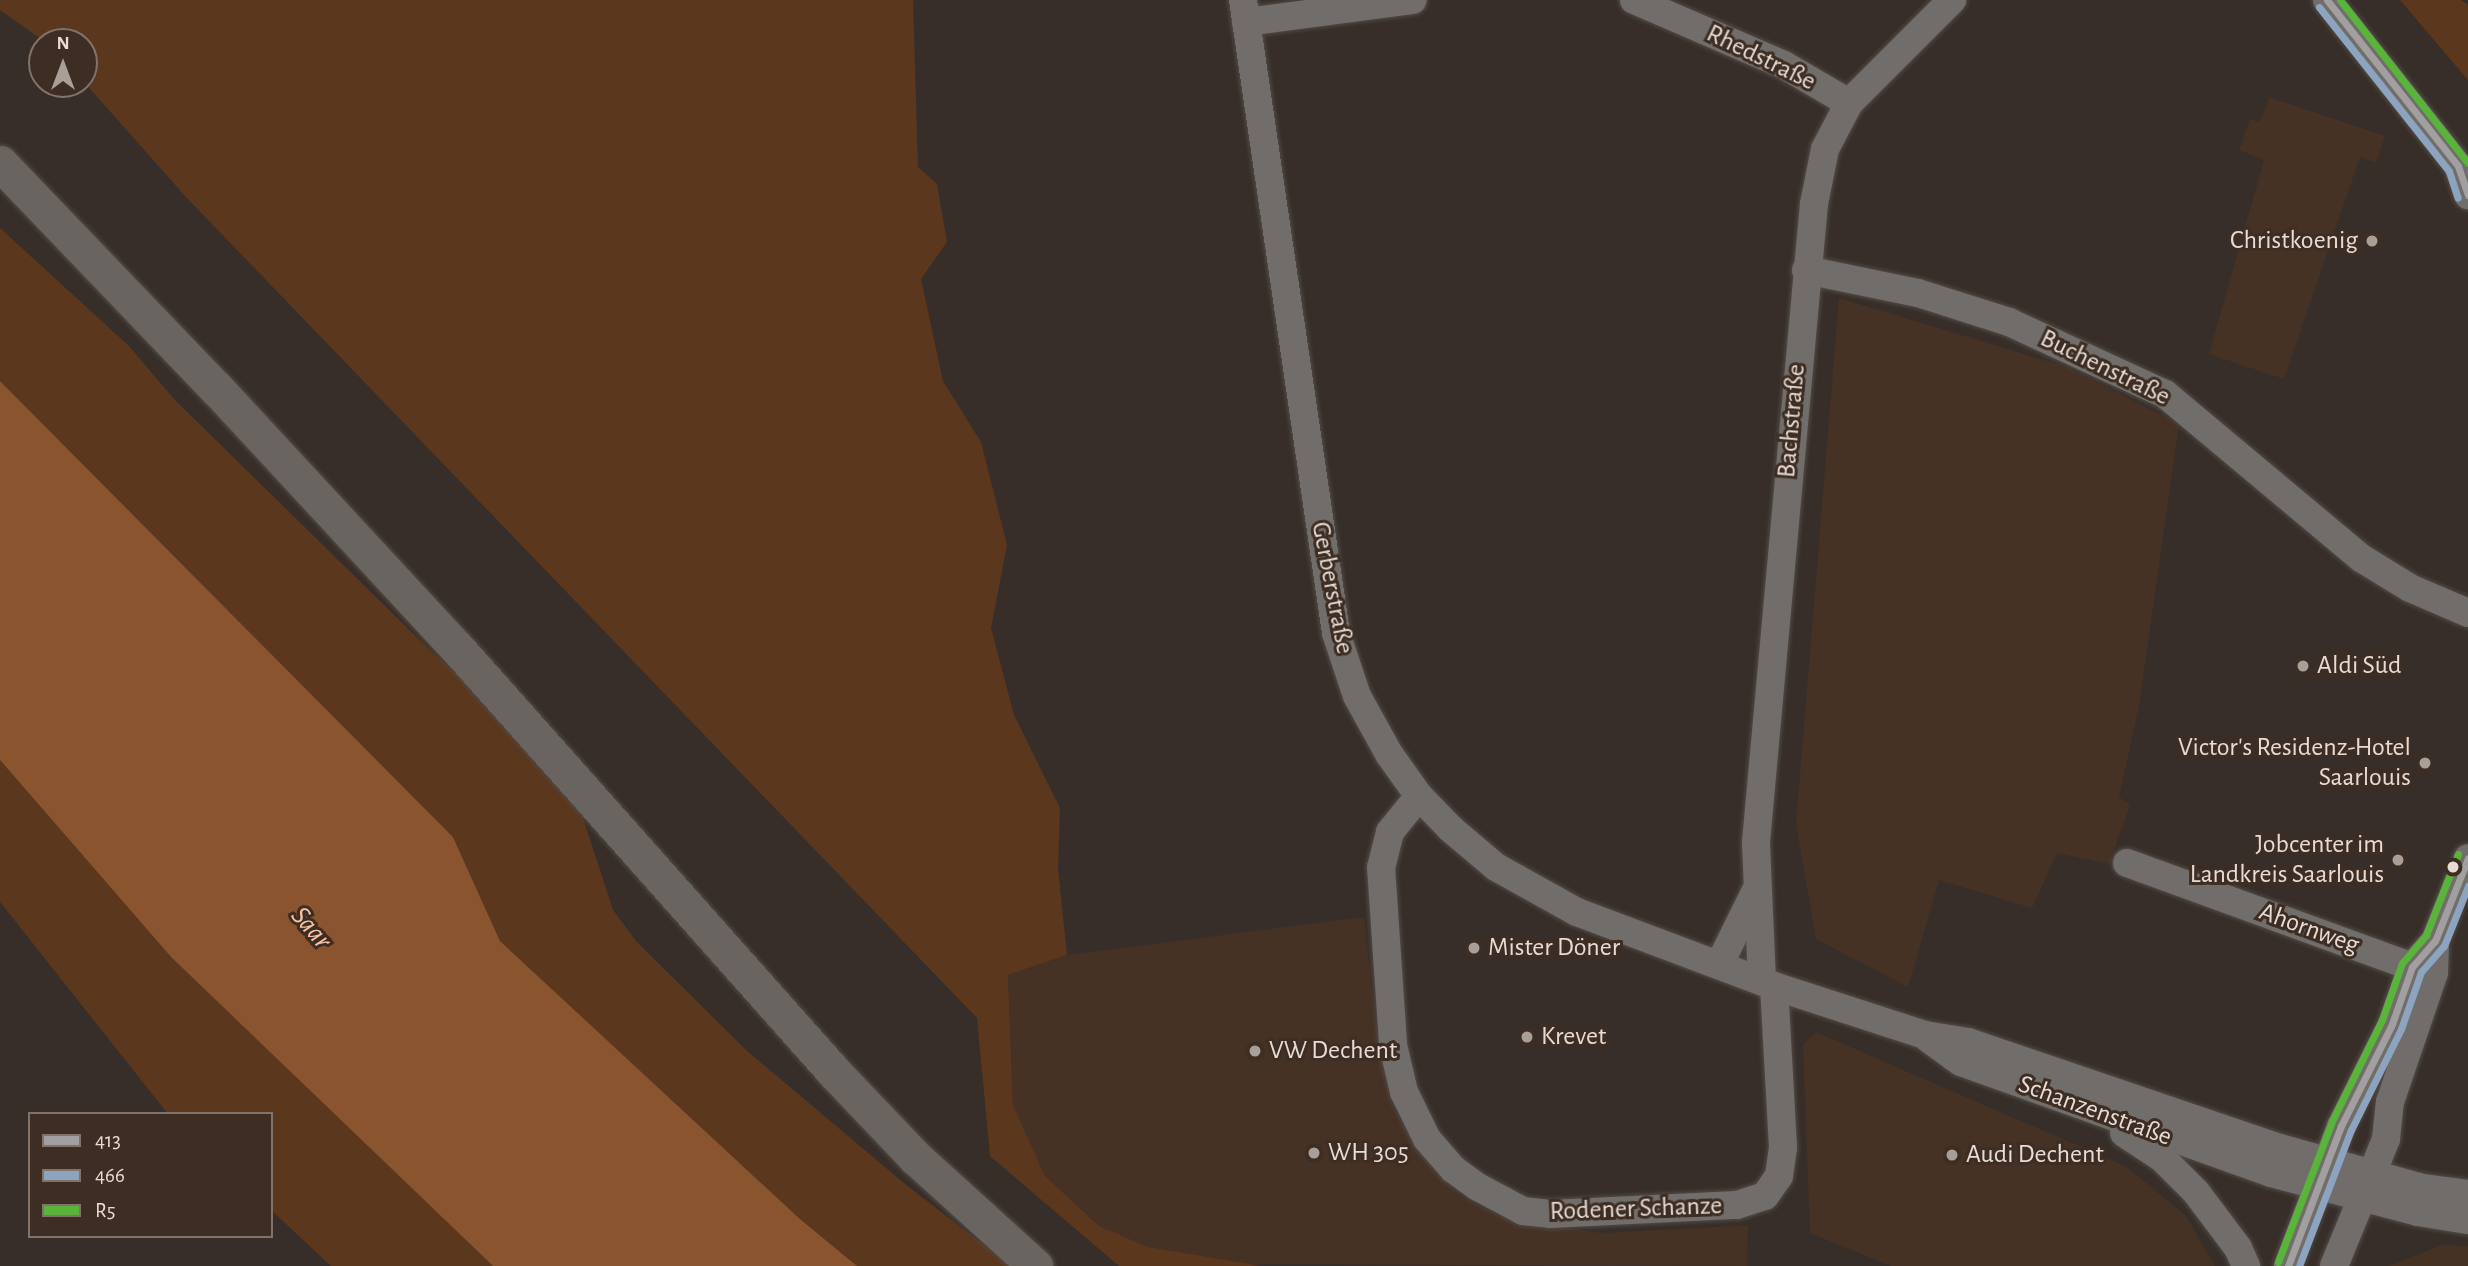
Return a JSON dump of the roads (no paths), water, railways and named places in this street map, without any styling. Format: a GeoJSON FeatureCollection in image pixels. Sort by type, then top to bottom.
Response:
{"type":"FeatureCollection","features":[{"type":"Feature","properties":{"kind":"main road"},"geometry":{"type":"LineString","coordinates":[[0,163],[200,370],[458,649],[834,1072],[916,1158],[1035,1266]]}},
{"type":"Feature","properties":{"kind":"street"},"geometry":{"type":"LineString","coordinates":[[1245,11],[1413,0]]}},
{"type":"Feature","properties":{"kind":"street","name":"Rhedstraße"},"geometry":{"type":"LineString","coordinates":[[1634,0],[1784,65],[1849,103]]}},
{"type":"Feature","properties":{"kind":"street","name":"Bachstraße"},"geometry":{"type":"LineString","coordinates":[[1768,984],[1762,920],[1755,892],[1806,271],[1825,149],[1849,103],[1952,0]]}},
{"type":"Feature","properties":{"kind":"street"},"geometry":{"type":"LineString","coordinates":[[2326,0],[2458,166],[2468,195]]}},
{"type":"Feature","properties":{"kind":"street","name":"Gerberstraße"},"geometry":{"type":"LineString","coordinates":[[1245,11],[1336,633],[1357,696],[1419,796],[1469,844],[1531,889],[1577,912],[1768,984]]}},
{"type":"Feature","properties":{"kind":"street","name":"Buchenstraße"},"geometry":{"type":"LineString","coordinates":[[1806,271],[1918,293],[2009,322],[2165,394],[2361,558],[2410,588],[2468,613]]}},
{"type":"Feature","properties":{"kind":"street","name":"Rodener Schanze"},"geometry":{"type":"LineString","coordinates":[[1419,796],[1390,832],[1381,867],[1392,1045],[1404,1092],[1427,1139],[1453,1170],[1478,1187],[1523,1211],[1550,1214],[1737,1205],[1765,1196],[1779,1177],[1783,1147],[1768,984]]}},
{"type":"Feature","properties":{"kind":"street"},"geometry":{"type":"LineString","coordinates":[[2288,1266],[2302,1222],[2341,1126],[2392,1024],[2412,967],[2435,941],[2468,858]]}},
{"type":"Feature","properties":{"kind":"street","name":"Ahornweg"},"geometry":{"type":"LineString","coordinates":[[2127,863],[2412,967]]}},
{"type":"Feature","properties":{"kind":"street","name":"Bachstraße"},"geometry":{"type":"LineString","coordinates":[[1719,965],[1755,892]]}},
{"type":"Feature","properties":{"kind":"street"},"geometry":{"type":"LineString","coordinates":[[2334,1266],[2386,1139],[2390,1102],[2434,973],[2435,941]]}},
{"type":"Feature","properties":{"kind":"street","name":"Schanzenstraße"},"geometry":{"type":"LineString","coordinates":[[1768,984],[1925,1035],[1968,1042],[2275,1161]]}},
{"type":"Feature","properties":{"kind":"street","name":"Schanzenstraße"},"geometry":{"type":"LineString","coordinates":[[1925,1035],[1961,1062],[2090,1110],[2275,1161]]}},
{"type":"Feature","properties":{"kind":"street"},"geometry":{"type":"LineString","coordinates":[[2090,1110],[2162,1158],[2188,1184],[2238,1248],[2246,1266]]}},
{"type":"Feature","properties":{"kind":"street"},"geometry":{"type":"LineString","coordinates":[[2275,1161],[2420,1200],[2468,1220]]}},
{"type":"Feature","properties":{"kind":"street"},"geometry":{"type":"LineString","coordinates":[[2420,1200],[2468,1194]]}},
{"type":"Feature","properties":{"kind":"water","name":"Saar"},"geometry":{"type":"Polygon","coordinates":[[[0,381],[453,837],[500,941],[800,1219],[857,1266],[493,1266],[171,957],[0,760],[0,381]]]}},
{"type":"Feature","properties":{"kind":"place","name":"Christkoenig"},"geometry":{"type":"Point","coordinates":[2372,241]}},
{"type":"Feature","properties":{"kind":"place","name":"Aldi Süd"},"geometry":{"type":"Point","coordinates":[2303,666]}},
{"type":"Feature","properties":{"kind":"place","name":"Victor's Residenz-Hotel Saarlouis"},"geometry":{"type":"Point","coordinates":[2425,763]}},
{"type":"Feature","properties":{"kind":"place","name":"Jobcenter im Landkreis Saarlouis"},"geometry":{"type":"Point","coordinates":[2398,860]}},
{"type":"Feature","properties":{"kind":"place","name":"Mister Döner"},"geometry":{"type":"Point","coordinates":[1474,948]}},
{"type":"Feature","properties":{"kind":"place","name":"Krevet"},"geometry":{"type":"Point","coordinates":[1527,1037]}},
{"type":"Feature","properties":{"kind":"place","name":"VW Dechent"},"geometry":{"type":"Point","coordinates":[1255,1051]}},
{"type":"Feature","properties":{"kind":"place","name":"WH 305"},"geometry":{"type":"Point","coordinates":[1314,1153]}},
{"type":"Feature","properties":{"kind":"place","name":"Audi Dechent"},"geometry":{"type":"Point","coordinates":[1952,1155]}}]}
